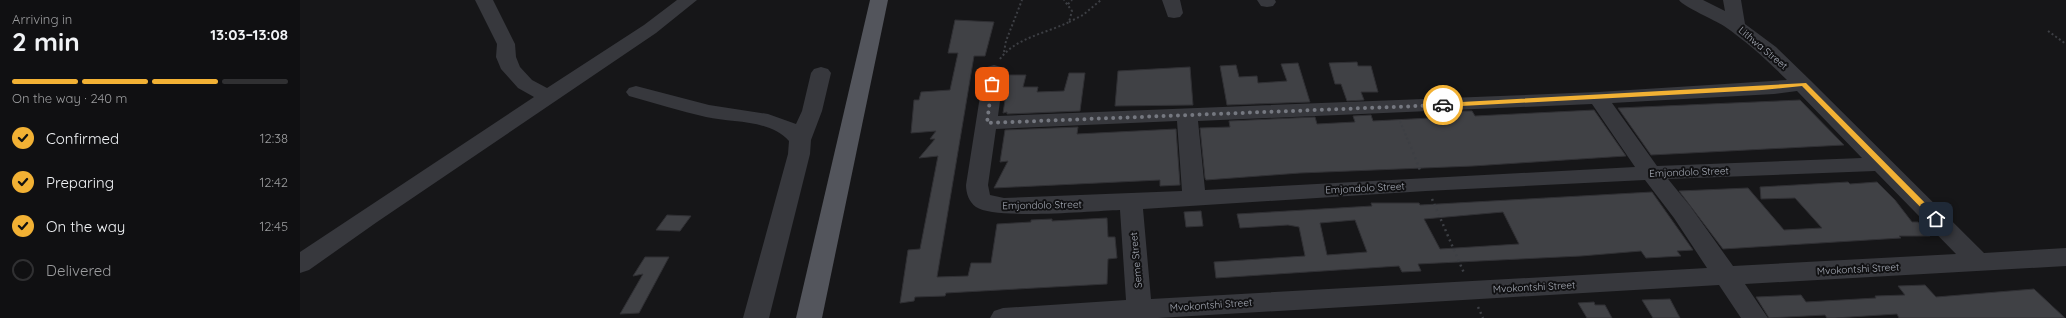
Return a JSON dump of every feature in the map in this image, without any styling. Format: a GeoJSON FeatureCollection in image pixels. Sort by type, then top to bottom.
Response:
{"type":"FeatureCollection","features":[{"type":"Feature","properties":{"kind":"main road"},"geometry":{"type":"LineString","coordinates":[[809,318],[879,0]]}},
{"type":"Feature","properties":{"kind":"street"},"geometry":{"type":"LineString","coordinates":[[484,0],[494,23],[506,44],[506,57],[511,69],[525,84],[548,97]]}},
{"type":"Feature","properties":{"kind":"street"},"geometry":{"type":"LineString","coordinates":[[300,264],[650,29],[688,0]]}},
{"type":"Feature","properties":{"kind":"street","name":"Lithwa Street"},"geometry":{"type":"LineString","coordinates":[[1688,0],[1708,9],[1736,25],[1769,51],[1804,84],[1979,263]]}},
{"type":"Feature","properties":{"kind":"street"},"geometry":{"type":"LineString","coordinates":[[1732,0],[1736,25]]}},
{"type":"Feature","properties":{"kind":"street","name":"Emjondolo Street"},"geometry":{"type":"LineString","coordinates":[[999,62],[977,185],[978,194],[982,200],[989,205],[1004,206],[1131,202],[1426,184],[1883,164]]}},
{"type":"Feature","properties":{"kind":"street"},"geometry":{"type":"LineString","coordinates":[[756,318],[799,154],[800,140],[812,111],[821,73]]}},
{"type":"Feature","properties":{"kind":"street"},"geometry":{"type":"LineString","coordinates":[[987,123],[1598,98],[1768,88],[1804,84]]}},
{"type":"Feature","properties":{"kind":"street"},"geometry":{"type":"LineString","coordinates":[[636,92],[708,111],[768,120],[790,129],[800,140]]}},
{"type":"Feature","properties":{"kind":"street"},"geometry":{"type":"LineString","coordinates":[[1598,98],[1651,173],[1682,212],[1754,318]]}},
{"type":"Feature","properties":{"kind":"street"},"geometry":{"type":"LineString","coordinates":[[1187,115],[1194,198]]}},
{"type":"Feature","properties":{"kind":"street","name":"Seme Street"},"geometry":{"type":"LineString","coordinates":[[1131,202],[1140,314]]}},
{"type":"Feature","properties":{"kind":"street","name":"Mvokontshi Street"},"geometry":{"type":"LineString","coordinates":[[1003,318],[1140,314],[1472,290],[2066,257]]}},
{"type":"Feature","properties":{"kind":"path"},"geometry":{"type":"LineString","coordinates":[[999,62],[1022,0]]}},
{"type":"Feature","properties":{"kind":"path"},"geometry":{"type":"LineString","coordinates":[[1064,0],[1072,11],[1069,22]]}},
{"type":"Feature","properties":{"kind":"path"},"geometry":{"type":"LineString","coordinates":[[1068,4],[1072,0]]}},
{"type":"Feature","properties":{"kind":"path"},"geometry":{"type":"LineString","coordinates":[[999,62],[1010,47],[1056,30],[1083,15],[1101,0]]}},
{"type":"Feature","properties":{"kind":"path"},"geometry":{"type":"LineString","coordinates":[[2048,31],[2066,44]]}},
{"type":"Feature","properties":{"kind":"path"},"geometry":{"type":"LineString","coordinates":[[1395,107],[1483,318]]}},
{"type":"Feature","properties":{"kind":"building"},"geometry":{"type":"Polygon","coordinates":[[[955,20],[994,22],[985,56],[974,56],[937,277],[968,276],[971,263],[991,263],[997,224],[1031,222],[1031,220],[1052,219],[1052,221],[1107,218],[1108,237],[1115,237],[1117,258],[1108,259],[1107,284],[946,293],[945,296],[915,297],[914,301],[900,303],[908,250],[920,249],[938,156],[919,158],[935,139],[930,139],[936,131],[911,133],[914,100],[919,100],[921,92],[950,90],[958,53],[948,53],[955,20]]]}},
{"type":"Feature","properties":{"kind":"building"},"geometry":{"type":"Polygon","coordinates":[[[1357,62],[1358,66],[1371,66],[1378,92],[1361,92],[1364,100],[1347,101],[1341,84],[1335,84],[1329,63],[1357,62]]]}},
{"type":"Feature","properties":{"kind":"building"},"geometry":{"type":"Polygon","coordinates":[[[1298,63],[1310,102],[1227,105],[1220,66],[1236,65],[1239,77],[1257,76],[1258,83],[1287,81],[1281,64],[1298,63]]]}},
{"type":"Feature","properties":{"kind":"building"},"geometry":{"type":"Polygon","coordinates":[[[1190,67],[1193,105],[1115,106],[1118,71],[1190,67]]]}},
{"type":"Feature","properties":{"kind":"building"},"geometry":{"type":"Polygon","coordinates":[[[1069,73],[1085,73],[1080,111],[1003,113],[1009,75],[1026,75],[1023,87],[1038,87],[1037,92],[1064,91],[1069,73]]]}},
{"type":"Feature","properties":{"kind":"building"},"geometry":{"type":"Polygon","coordinates":[[[1800,100],[1844,145],[1651,155],[1618,108],[1800,100]]]}},
{"type":"Feature","properties":{"kind":"building"},"geometry":{"type":"Polygon","coordinates":[[[1594,110],[1626,156],[1473,166],[1300,173],[1206,180],[1205,178],[1200,128],[1230,127],[1229,121],[1315,117],[1317,124],[1355,122],[1353,116],[1371,115],[1373,121],[1430,118],[1429,114],[1456,113],[1457,111],[1472,111],[1475,116],[1594,110]]]}},
{"type":"Feature","properties":{"kind":"building"},"geometry":{"type":"Polygon","coordinates":[[[1078,127],[1077,134],[1176,129],[1180,185],[1160,186],[1160,180],[994,188],[1008,161],[1000,162],[1005,130],[1078,127]]]}},
{"type":"Feature","properties":{"kind":"building"},"geometry":{"type":"Polygon","coordinates":[[[1848,182],[1850,184],[1877,182],[1895,200],[1912,222],[1918,222],[1930,236],[1899,236],[1901,238],[1723,249],[1679,191],[1748,188],[1784,230],[1822,228],[1795,198],[1761,199],[1760,187],[1848,182]]]}},
{"type":"Feature","properties":{"kind":"building"},"geometry":{"type":"Polygon","coordinates":[[[1652,192],[1693,250],[1677,251],[1681,256],[1646,258],[1641,251],[1581,256],[1418,264],[1421,271],[1402,272],[1399,266],[1216,278],[1214,262],[1305,256],[1299,227],[1288,225],[1240,228],[1237,214],[1372,206],[1371,203],[1419,203],[1420,205],[1652,192]],[[1503,212],[1424,219],[1440,249],[1519,244],[1503,212]],[[1355,220],[1320,223],[1327,255],[1367,252],[1355,220]]]}},
{"type":"Feature","properties":{"kind":"building"},"geometry":{"type":"Polygon","coordinates":[[[1201,211],[1203,226],[1186,227],[1184,212],[1201,211]]]}},
{"type":"Feature","properties":{"kind":"building"},"geometry":{"type":"Polygon","coordinates":[[[667,215],[691,216],[680,231],[656,230],[667,215]]]}},
{"type":"Feature","properties":{"kind":"building"},"geometry":{"type":"Polygon","coordinates":[[[645,257],[669,257],[639,313],[620,314],[643,274],[633,276],[645,257]]]}},
{"type":"Feature","properties":{"kind":"building"},"geometry":{"type":"Polygon","coordinates":[[[1925,285],[1936,297],[2034,289],[2065,318],[1899,318],[1897,314],[1835,318],[1827,318],[1825,315],[1769,318],[1756,297],[1801,295],[1806,302],[1876,298],[1875,296],[1905,295],[1898,286],[1925,285]]]}},
{"type":"Feature","properties":{"kind":"building"},"geometry":{"type":"Polygon","coordinates":[[[1670,299],[1680,318],[1653,318],[1642,300],[1670,299]]]}},
{"type":"Feature","properties":{"kind":"building"},"geometry":{"type":"Polygon","coordinates":[[[1594,302],[1595,305],[1605,305],[1612,318],[1587,318],[1578,303],[1594,302]]]}},
{"type":"Feature","properties":{"kind":"way so far"},"geometry":{"type":"LineString","coordinates":[[992,84],[987,123],[1443,105]]}},
{"type":"Feature","properties":{"kind":"route"},"geometry":{"type":"LineString","coordinates":[[1443,105],[1774,88],[1804,84],[1936,219]]}}]}
